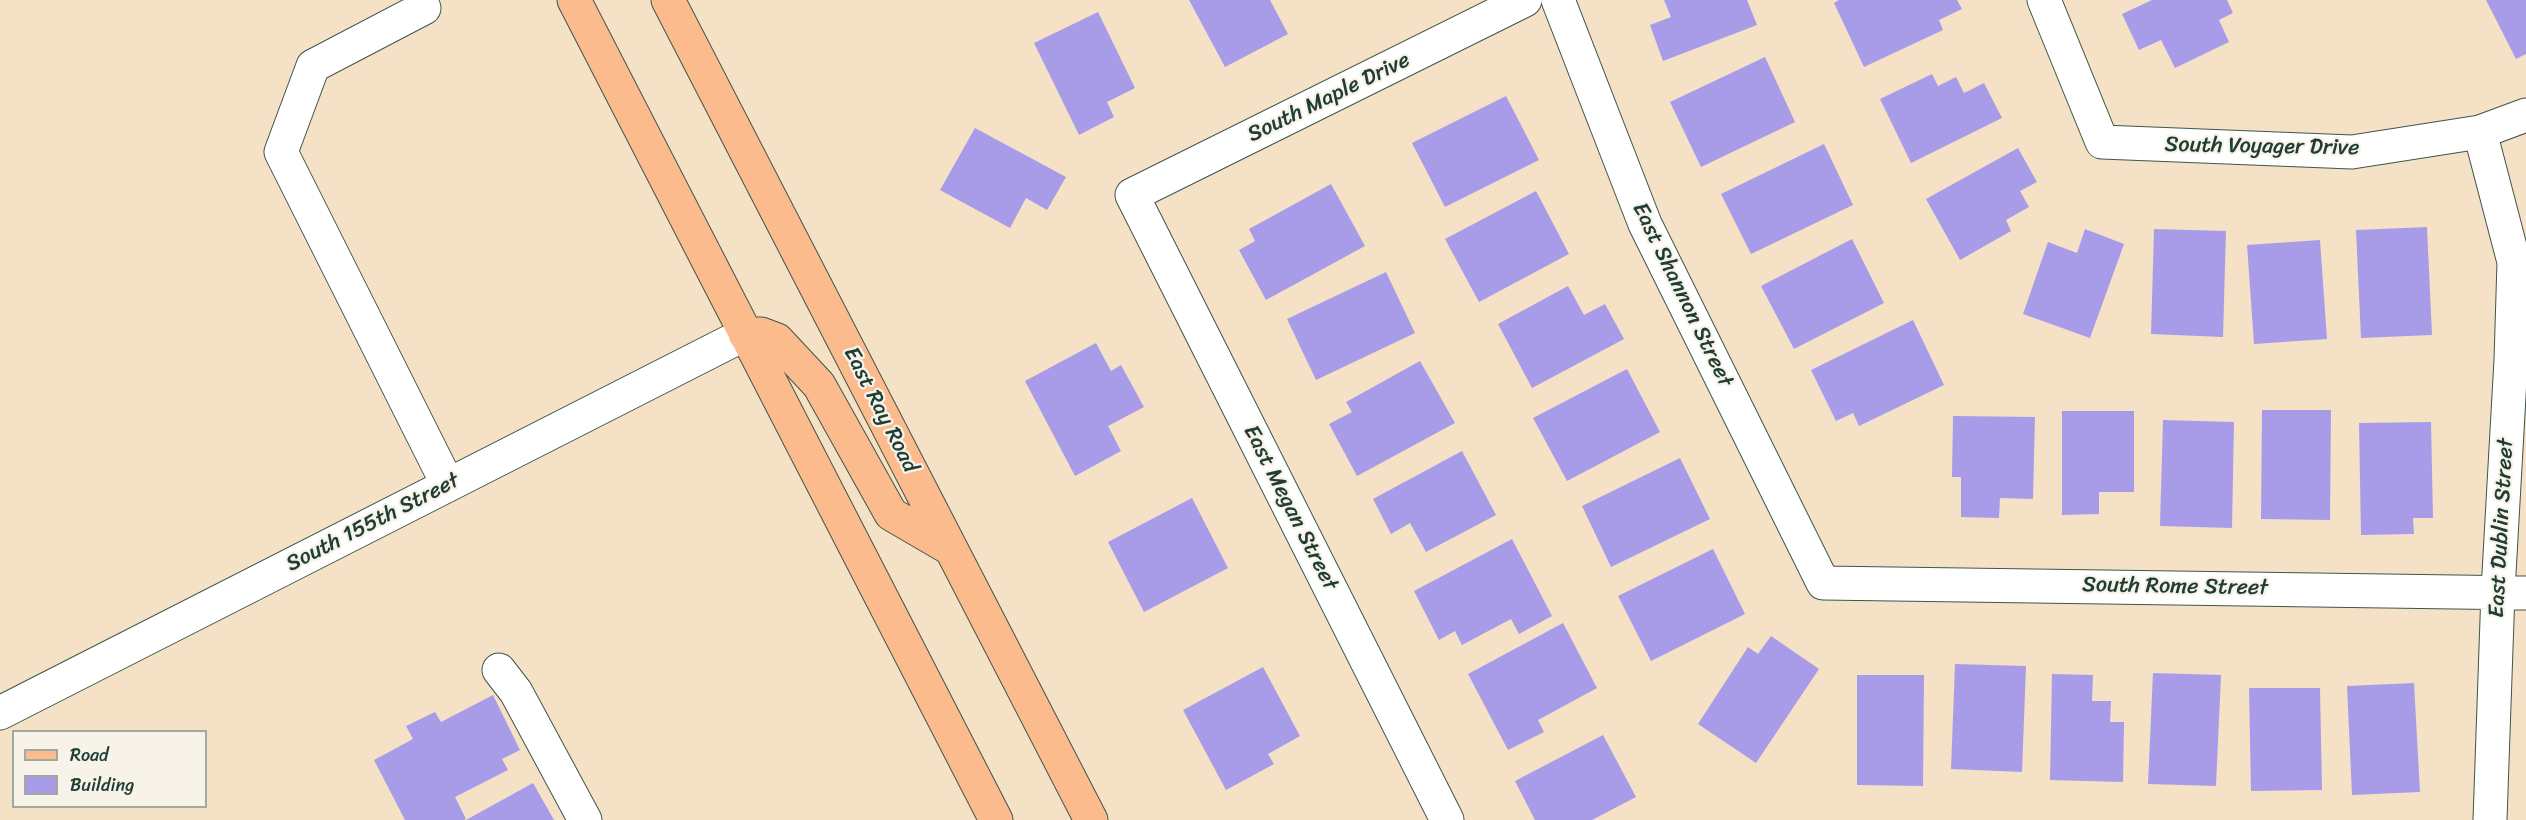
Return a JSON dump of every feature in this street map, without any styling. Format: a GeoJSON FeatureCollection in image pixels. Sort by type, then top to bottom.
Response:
{"type":"FeatureCollection","features":[{"type":"Feature","properties":{"kind":"main road"},"geometry":{"type":"LineString","coordinates":[[574,0],[996,820]]}},
{"type":"Feature","properties":{"kind":"main road","name":"East Ray Road"},"geometry":{"type":"LineString","coordinates":[[668,0],[1091,820]]}},
{"type":"Feature","properties":{"kind":"main road"},"geometry":{"type":"LineString","coordinates":[[745,334],[761,334],[777,340],[819,385],[891,514],[951,549]]}},
{"type":"Feature","properties":{"kind":"street"},"geometry":{"type":"LineString","coordinates":[[420,0],[424,8],[313,66],[281,152],[448,485]]}},
{"type":"Feature","properties":{"kind":"street","name":"South Maple Drive"},"geometry":{"type":"LineString","coordinates":[[1132,195],[1525,0]]}},
{"type":"Feature","properties":{"kind":"street","name":"East Shannon Street"},"geometry":{"type":"LineString","coordinates":[[1558,0],[1645,224],[1823,583]]}},
{"type":"Feature","properties":{"kind":"street","name":"South Voyager Drive"},"geometry":{"type":"LineString","coordinates":[[2044,0],[2102,142],[2352,152],[2480,132],[2526,115]]}},
{"type":"Feature","properties":{"kind":"street","name":"East Dublin Street"},"geometry":{"type":"LineString","coordinates":[[2480,132],[2514,262],[2511,360],[2512,592],[2490,820]]}},
{"type":"Feature","properties":{"kind":"street","name":"East Megan Street"},"geometry":{"type":"LineString","coordinates":[[1132,195],[1447,820]]}},
{"type":"Feature","properties":{"kind":"street","name":"South 155th Street"},"geometry":{"type":"LineString","coordinates":[[0,713],[745,334]]}},
{"type":"Feature","properties":{"kind":"street","name":"South Rome Street"},"geometry":{"type":"LineString","coordinates":[[1823,583],[2512,592]]}},
{"type":"Feature","properties":{"kind":"street"},"geometry":{"type":"LineString","coordinates":[[499,670],[516,692],[585,820]]}},
{"type":"Feature","properties":{"kind":"building"},"geometry":{"type":"Polygon","coordinates":[[[1189,0],[1270,0],[1288,34],[1225,67],[1189,0]]]}},
{"type":"Feature","properties":{"kind":"building"},"geometry":{"type":"Polygon","coordinates":[[[1664,0],[1747,0],[1757,25],[1663,61],[1650,25],[1671,17],[1664,0]]]}},
{"type":"Feature","properties":{"kind":"building"},"geometry":{"type":"Polygon","coordinates":[[[1839,0],[1957,0],[1962,9],[1939,20],[1943,30],[1864,67],[1834,3],[1839,0]]]}},
{"type":"Feature","properties":{"kind":"building"},"geometry":{"type":"Polygon","coordinates":[[[2152,0],[2227,0],[2233,13],[2219,20],[2229,42],[2175,68],[2161,40],[2139,50],[2122,14],[2152,0]]]}},
{"type":"Feature","properties":{"kind":"building"},"geometry":{"type":"Polygon","coordinates":[[[2486,0],[2526,0],[2526,54],[2516,59],[2486,0]]]}},
{"type":"Feature","properties":{"kind":"building"},"geometry":{"type":"Polygon","coordinates":[[[1098,12],[1135,88],[1107,102],[1114,117],[1079,135],[1034,43],[1098,12]]]}},
{"type":"Feature","properties":{"kind":"building"},"geometry":{"type":"Polygon","coordinates":[[[1765,57],[1795,122],[1701,167],[1670,102],[1765,57]]]}},
{"type":"Feature","properties":{"kind":"building"},"geometry":{"type":"Polygon","coordinates":[[[1932,74],[1938,86],[1956,77],[1964,93],[1984,83],[2002,118],[1911,163],[1880,99],[1932,74]]]}},
{"type":"Feature","properties":{"kind":"building"},"geometry":{"type":"Polygon","coordinates":[[[1506,96],[1539,160],[1445,207],[1412,143],[1506,96]]]}},
{"type":"Feature","properties":{"kind":"building"},"geometry":{"type":"Polygon","coordinates":[[[975,128],[1066,177],[1047,210],[1026,198],[1010,228],[940,190],[975,128]]]}},
{"type":"Feature","properties":{"kind":"building"},"geometry":{"type":"Polygon","coordinates":[[[1824,144],[1853,205],[1751,254],[1721,194],[1824,144]]]}},
{"type":"Feature","properties":{"kind":"building"},"geometry":{"type":"Polygon","coordinates":[[[2018,148],[2037,182],[2020,191],[2029,207],[2006,220],[2011,231],[1960,260],[1926,199],[2018,148]]]}},
{"type":"Feature","properties":{"kind":"building"},"geometry":{"type":"Polygon","coordinates":[[[1331,184],[1365,246],[1266,300],[1239,250],[1255,241],[1249,229],[1331,184]]]}},
{"type":"Feature","properties":{"kind":"building"},"geometry":{"type":"Polygon","coordinates":[[[1536,191],[1569,254],[1479,302],[1445,239],[1536,191]]]}},
{"type":"Feature","properties":{"kind":"building"},"geometry":{"type":"Polygon","coordinates":[[[2427,227],[2432,335],[2361,338],[2356,230],[2427,227]]]}},
{"type":"Feature","properties":{"kind":"building"},"geometry":{"type":"Polygon","coordinates":[[[2085,229],[2124,244],[2090,338],[2023,314],[2048,242],[2077,253],[2085,229]]]}},
{"type":"Feature","properties":{"kind":"building"},"geometry":{"type":"Polygon","coordinates":[[[2154,229],[2226,231],[2223,337],[2151,334],[2154,229]]]}},
{"type":"Feature","properties":{"kind":"building"},"geometry":{"type":"Polygon","coordinates":[[[1852,239],[1884,303],[1794,349],[1761,286],[1852,239]]]}},
{"type":"Feature","properties":{"kind":"building"},"geometry":{"type":"Polygon","coordinates":[[[2320,240],[2327,339],[2254,344],[2247,245],[2320,240]]]}},
{"type":"Feature","properties":{"kind":"building"},"geometry":{"type":"Polygon","coordinates":[[[1386,272],[1415,333],[1316,380],[1287,319],[1386,272]]]}},
{"type":"Feature","properties":{"kind":"building"},"geometry":{"type":"Polygon","coordinates":[[[1568,286],[1584,315],[1605,304],[1624,339],[1532,388],[1498,324],[1568,286]]]}},
{"type":"Feature","properties":{"kind":"building"},"geometry":{"type":"Polygon","coordinates":[[[1913,320],[1944,385],[1859,426],[1853,413],[1836,421],[1811,370],[1913,320]]]}},
{"type":"Feature","properties":{"kind":"building"},"geometry":{"type":"Polygon","coordinates":[[[1096,343],[1111,371],[1121,365],[1144,407],[1108,426],[1121,451],[1075,476],[1025,381],[1096,343]]]}},
{"type":"Feature","properties":{"kind":"building"},"geometry":{"type":"Polygon","coordinates":[[[1420,361],[1455,423],[1357,476],[1329,424],[1352,412],[1346,402],[1420,361]]]}},
{"type":"Feature","properties":{"kind":"building"},"geometry":{"type":"Polygon","coordinates":[[[1627,369],[1660,432],[1567,481],[1533,418],[1627,369]]]}},
{"type":"Feature","properties":{"kind":"building"},"geometry":{"type":"Polygon","coordinates":[[[2262,410],[2331,410],[2330,520],[2261,519],[2262,410]]]}},
{"type":"Feature","properties":{"kind":"building"},"geometry":{"type":"Polygon","coordinates":[[[2062,411],[2134,411],[2134,492],[2099,492],[2099,514],[2062,515],[2062,411]]]}},
{"type":"Feature","properties":{"kind":"building"},"geometry":{"type":"Polygon","coordinates":[[[1953,416],[2035,417],[2033,499],[2000,498],[1999,518],[1961,517],[1961,477],[1952,477],[1953,416]]]}},
{"type":"Feature","properties":{"kind":"building"},"geometry":{"type":"Polygon","coordinates":[[[2163,420],[2234,422],[2232,528],[2160,526],[2163,420]]]}},
{"type":"Feature","properties":{"kind":"building"},"geometry":{"type":"Polygon","coordinates":[[[2431,422],[2433,518],[2413,518],[2414,534],[2361,535],[2359,423],[2431,422]]]}},
{"type":"Feature","properties":{"kind":"building"},"geometry":{"type":"Polygon","coordinates":[[[1462,451],[1496,515],[1426,552],[1410,523],[1391,534],[1373,499],[1462,451]]]}},
{"type":"Feature","properties":{"kind":"building"},"geometry":{"type":"Polygon","coordinates":[[[1680,458],[1710,519],[1611,567],[1582,506],[1680,458]]]}},
{"type":"Feature","properties":{"kind":"building"},"geometry":{"type":"Polygon","coordinates":[[[1192,498],[1228,568],[1144,612],[1108,542],[1192,498]]]}},
{"type":"Feature","properties":{"kind":"building"},"geometry":{"type":"Polygon","coordinates":[[[1512,539],[1552,616],[1519,634],[1511,619],[1462,645],[1455,631],[1439,640],[1414,591],[1512,539]]]}},
{"type":"Feature","properties":{"kind":"building"},"geometry":{"type":"Polygon","coordinates":[[[1713,549],[1745,614],[1651,661],[1618,596],[1713,549]]]}},
{"type":"Feature","properties":{"kind":"building"},"geometry":{"type":"Polygon","coordinates":[[[1563,623],[1597,688],[1538,720],[1544,732],[1508,750],[1468,674],[1563,623]]]}},
{"type":"Feature","properties":{"kind":"building"},"geometry":{"type":"Polygon","coordinates":[[[1771,636],[1819,669],[1756,763],[1698,724],[1748,647],[1758,654],[1771,636]]]}},
{"type":"Feature","properties":{"kind":"building"},"geometry":{"type":"Polygon","coordinates":[[[1955,664],[2026,666],[2022,772],[1951,769],[1955,664]]]}},
{"type":"Feature","properties":{"kind":"building"},"geometry":{"type":"Polygon","coordinates":[[[1263,667],[1300,736],[1268,754],[1274,764],[1226,790],[1183,710],[1263,667]]]}},
{"type":"Feature","properties":{"kind":"building"},"geometry":{"type":"Polygon","coordinates":[[[2153,673],[2221,675],[2216,786],[2148,784],[2153,673]]]}},
{"type":"Feature","properties":{"kind":"building"},"geometry":{"type":"Polygon","coordinates":[[[2052,674],[2093,675],[2092,701],[2111,701],[2110,722],[2124,722],[2123,782],[2050,780],[2052,674]]]}},
{"type":"Feature","properties":{"kind":"building"},"geometry":{"type":"Polygon","coordinates":[[[1857,675],[1924,675],[1923,786],[1857,785],[1857,675]]]}},
{"type":"Feature","properties":{"kind":"building"},"geometry":{"type":"Polygon","coordinates":[[[2414,683],[2420,792],[2352,795],[2347,686],[2414,683]]]}},
{"type":"Feature","properties":{"kind":"building"},"geometry":{"type":"Polygon","coordinates":[[[2249,688],[2320,688],[2322,790],[2251,791],[2249,688]]]}},
{"type":"Feature","properties":{"kind":"building"},"geometry":{"type":"Polygon","coordinates":[[[493,695],[520,750],[502,759],[508,770],[455,797],[466,819],[464,820],[405,820],[374,760],[413,739],[406,726],[435,712],[441,722],[493,695]]]}},
{"type":"Feature","properties":{"kind":"building"},"geometry":{"type":"Polygon","coordinates":[[[1603,735],[1636,797],[1592,820],[1535,820],[1515,781],[1603,735]]]}},
{"type":"Feature","properties":{"kind":"building"},"geometry":{"type":"Polygon","coordinates":[[[533,783],[554,820],[466,820],[533,783]]]}}]}
